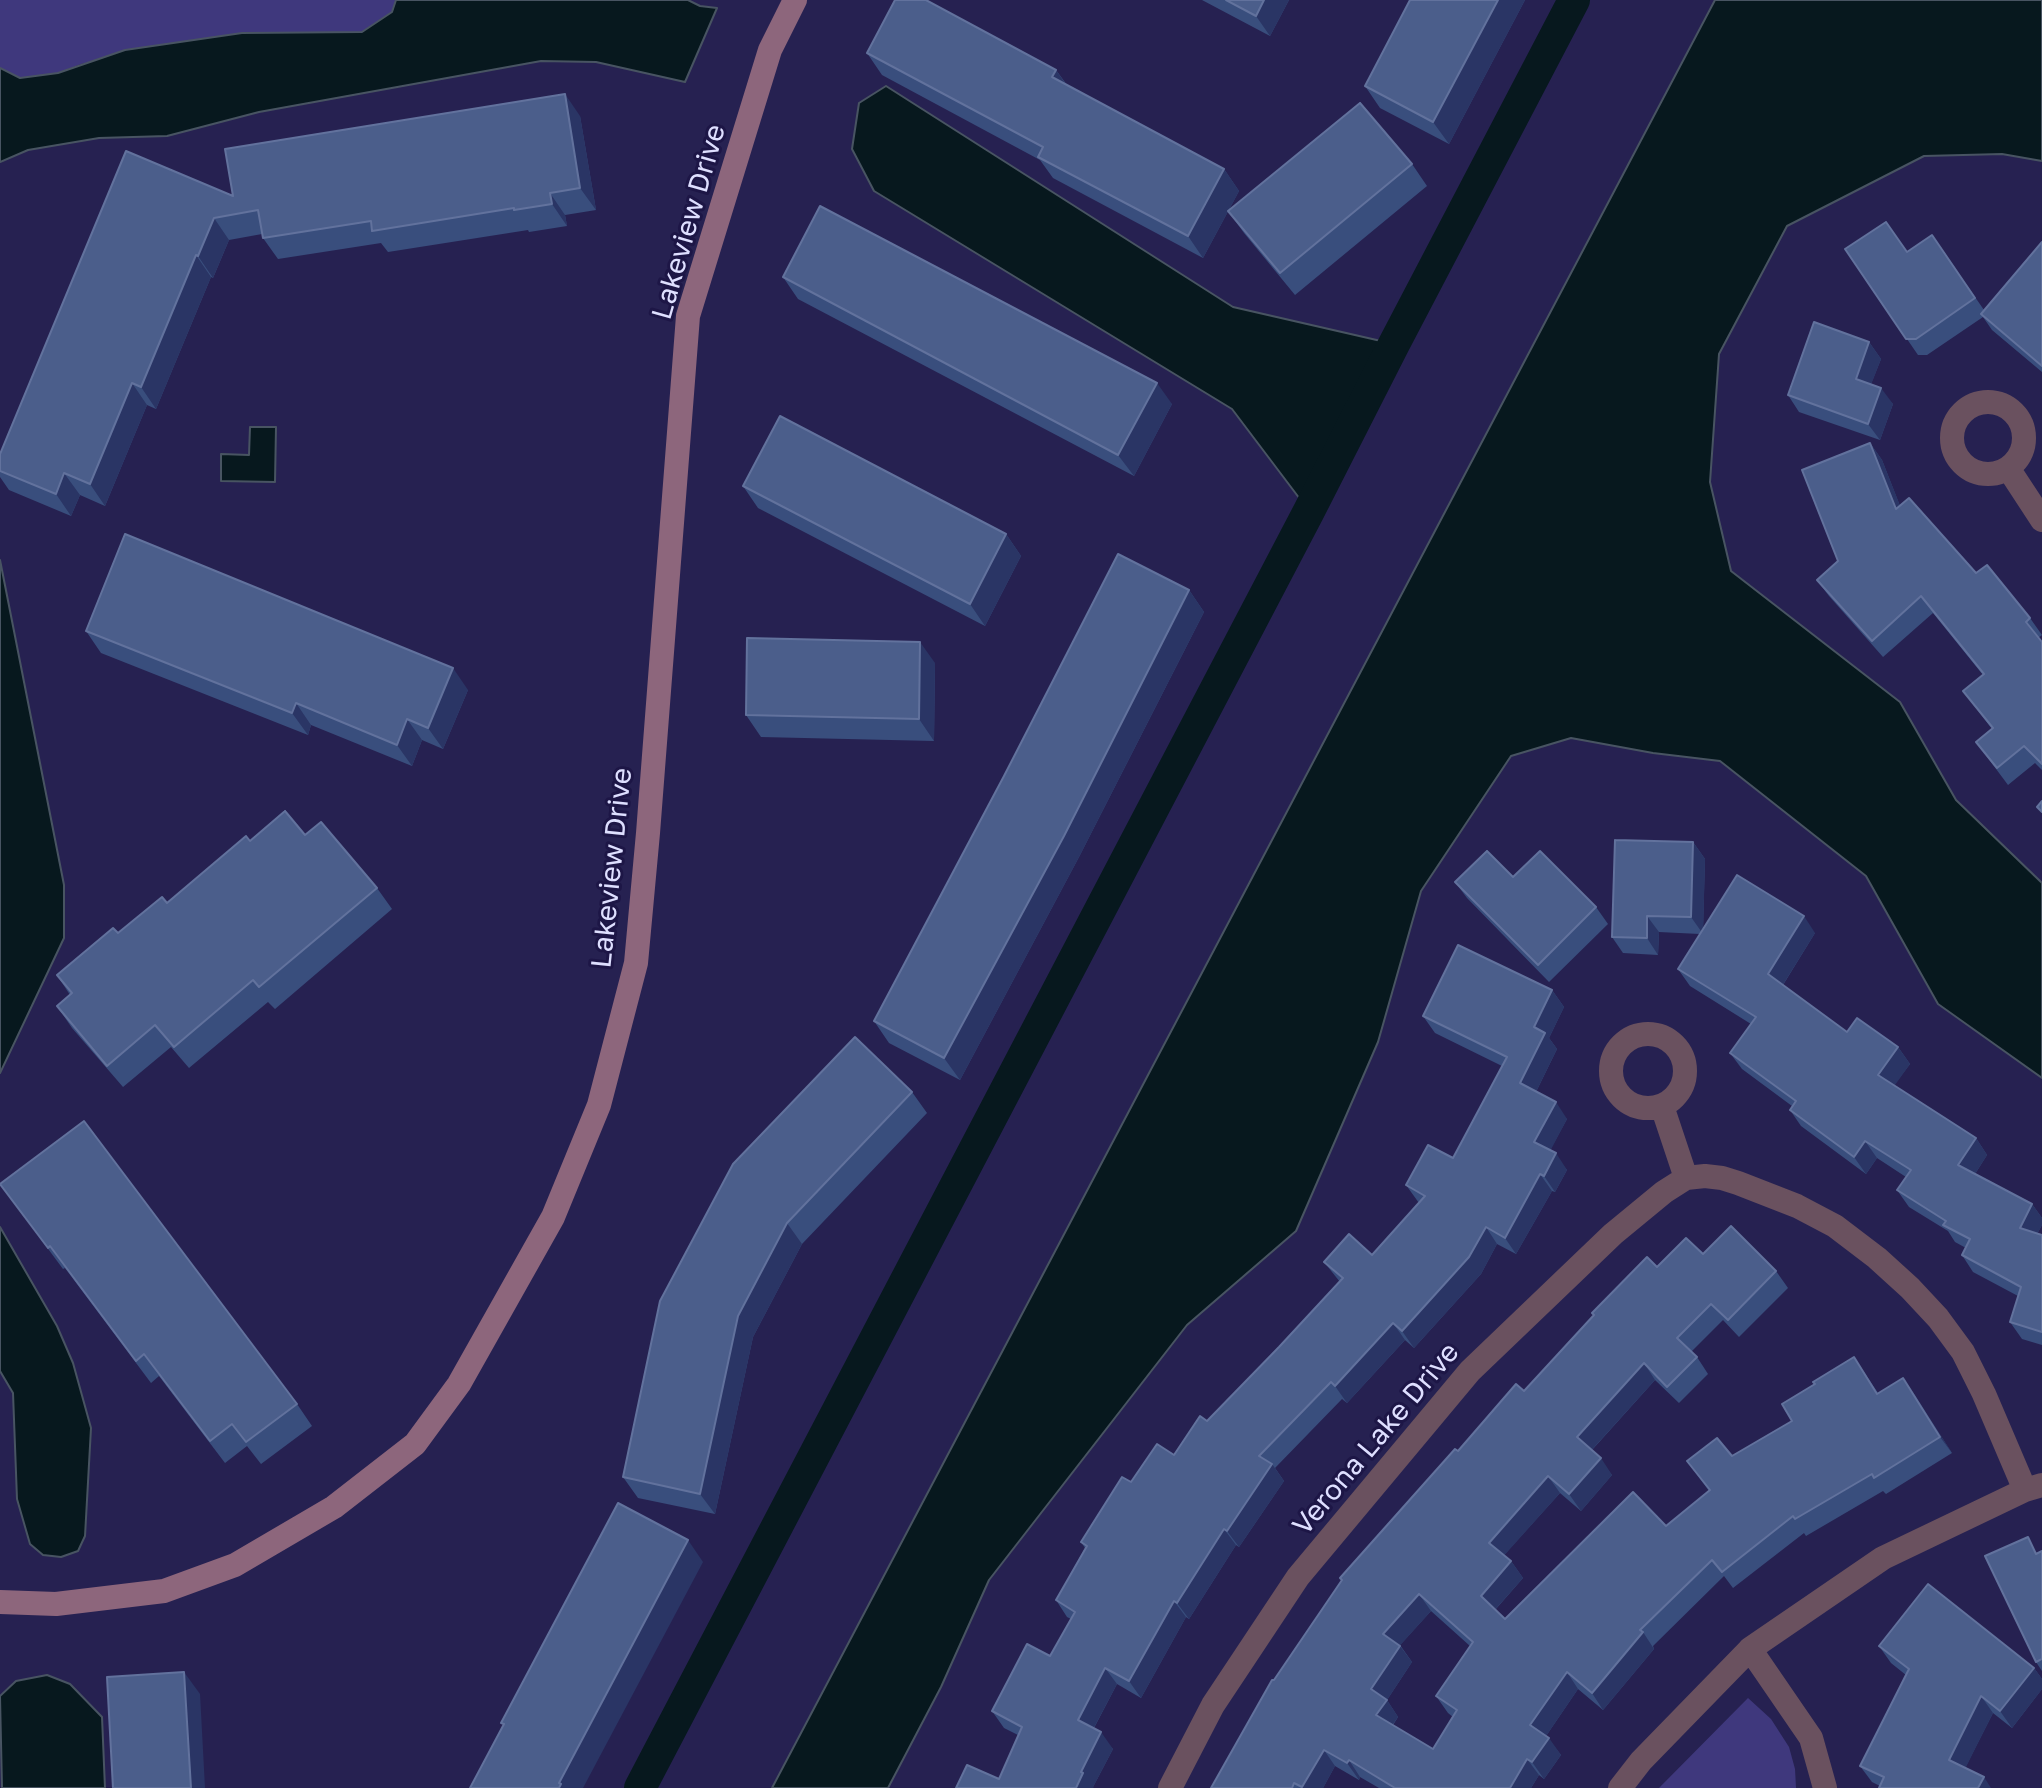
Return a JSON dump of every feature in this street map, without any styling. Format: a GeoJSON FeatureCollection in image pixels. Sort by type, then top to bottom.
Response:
{"type":"FeatureCollection","features":[{"type":"Feature","properties":{"kind":"street","name":"Lakeview Drive"},"geometry":{"type":"LineString","coordinates":[[0,1602],[56,1604],[164,1591],[235,1565],[334,1507],[415,1444],[459,1384],[553,1217],[599,1105],[636,963],[688,316],[770,50],[795,0]]}},
{"type":"Feature","properties":{"kind":"street"},"geometry":{"type":"LineString","coordinates":[[2008,468],[2042,520]]}},
{"type":"Feature","properties":{"kind":"street"},"geometry":{"type":"LineString","coordinates":[[1620,1788],[1641,1761],[1750,1649],[1883,1558],[2034,1488],[1963,1352],[1938,1318],[1910,1288],[1835,1226],[1797,1206],[1722,1178],[1686,1178],[1662,1106]]}},
{"type":"Feature","properties":{"kind":"street","name":"Verona Lake Drive"},"geometry":{"type":"LineString","coordinates":[[1170,1788],[1213,1705],[1298,1577],[1470,1371],[1613,1234],[1686,1178]]}},
{"type":"Feature","properties":{"kind":"street"},"geometry":{"type":"LineString","coordinates":[[1750,1649],[1811,1738],[1825,1788]]}},
{"type":"Feature","properties":{"kind":"shaded area"},"geometry":{"type":"Polygon","coordinates":[[[0,0],[396,0],[392,12],[362,32],[242,33],[81,64],[58,73],[20,78],[0,68],[0,0]]]}},
{"type":"Feature","properties":{"kind":"shaded area"},"geometry":{"type":"Polygon","coordinates":[[[396,0],[688,0],[700,6],[717,8],[685,82],[596,62],[541,61],[259,112],[167,136],[99,138],[28,150],[0,162],[0,68],[20,78],[58,73],[125,50],[242,33],[362,32],[392,12],[396,0]]]}},
{"type":"Feature","properties":{"kind":"shaded area"},"geometry":{"type":"Polygon","coordinates":[[[1715,0],[2042,0],[2042,161],[2002,154],[1924,156],[1787,226],[1719,354],[1710,482],[1731,571],[1900,702],[1956,800],[2042,883],[2042,1078],[1938,1004],[1866,876],[1720,761],[1571,738],[1511,756],[1421,891],[1378,1042],[1296,1231],[1187,1325],[989,1580],[941,1687],[888,1788],[772,1788],[1715,0]]]}},
{"type":"Feature","properties":{"kind":"shaded area"},"geometry":{"type":"Polygon","coordinates":[[[886,86],[1233,307],[1394,344],[1309,511],[1232,409],[874,191],[852,149],[859,103],[886,86]]]}},
{"type":"Feature","properties":{"kind":"shaded area"},"geometry":{"type":"Polygon","coordinates":[[[250,427],[276,427],[275,482],[221,481],[221,454],[249,455],[250,427]]]}},
{"type":"Feature","properties":{"kind":"shaded area"},"geometry":{"type":"Polygon","coordinates":[[[0,560],[64,885],[64,938],[0,1073],[0,560]]]}},
{"type":"Feature","properties":{"kind":"shaded area"},"geometry":{"type":"Polygon","coordinates":[[[0,1227],[57,1326],[73,1363],[91,1428],[85,1536],[78,1551],[61,1557],[43,1555],[30,1544],[17,1499],[13,1393],[0,1371],[0,1227]]]}},
{"type":"Feature","properties":{"kind":"shaded area"},"geometry":{"type":"Polygon","coordinates":[[[47,1675],[70,1684],[102,1717],[105,1788],[2,1788],[0,1696],[16,1681],[47,1675]]]}},
{"type":"Feature","properties":{"kind":"shaded area"},"geometry":{"type":"Polygon","coordinates":[[[1748,1698],[1771,1719],[1789,1747],[1796,1788],[1659,1788],[1748,1698]]]}},
{"type":"Feature","properties":{"kind":"building"},"geometry":{"type":"Polygon","coordinates":[[[895,0],[926,0],[1056,70],[1052,77],[1224,169],[1188,236],[1038,157],[1043,147],[867,53],[895,0]]]}},
{"type":"Feature","properties":{"kind":"building"},"geometry":{"type":"Polygon","coordinates":[[[1226,0],[1264,0],[1256,16],[1226,0]]]}},
{"type":"Feature","properties":{"kind":"building"},"geometry":{"type":"Polygon","coordinates":[[[1410,0],[1498,0],[1433,122],[1365,86],[1410,0]]]}},
{"type":"Feature","properties":{"kind":"building"},"geometry":{"type":"Polygon","coordinates":[[[565,94],[580,188],[550,193],[552,204],[372,231],[371,221],[263,238],[258,210],[214,218],[141,387],[132,383],[90,484],[64,473],[56,494],[0,471],[0,454],[126,151],[233,196],[225,149],[565,94]]]}},
{"type":"Feature","properties":{"kind":"building"},"geometry":{"type":"Polygon","coordinates":[[[1360,103],[1412,164],[1280,273],[1228,211],[1360,103]]]}},
{"type":"Feature","properties":{"kind":"building"},"geometry":{"type":"Polygon","coordinates":[[[820,206],[1157,383],[1118,455],[783,277],[820,206]]]}},
{"type":"Feature","properties":{"kind":"building"},"geometry":{"type":"Polygon","coordinates":[[[1886,222],[1907,252],[1932,235],[1975,298],[1916,339],[1906,339],[1845,249],[1886,222]]]}},
{"type":"Feature","properties":{"kind":"building"},"geometry":{"type":"Polygon","coordinates":[[[2042,242],[2042,366],[1981,314],[2042,242]]]}},
{"type":"Feature","properties":{"kind":"building"},"geometry":{"type":"Polygon","coordinates":[[[1814,322],[1869,342],[1856,379],[1881,388],[1868,424],[1788,395],[1814,322]]]}},
{"type":"Feature","properties":{"kind":"building"},"geometry":{"type":"Polygon","coordinates":[[[780,416],[1006,534],[970,604],[743,486],[780,416]]]}},
{"type":"Feature","properties":{"kind":"building"},"geometry":{"type":"Polygon","coordinates":[[[1870,443],[1896,509],[1909,498],[1976,573],[1987,565],[2030,618],[2026,622],[2042,642],[2042,764],[2024,746],[1997,768],[1976,742],[1993,728],[1963,691],[1984,674],[1921,596],[1872,641],[1817,580],[1838,561],[1802,470],[1870,443]]]}},
{"type":"Feature","properties":{"kind":"building"},"geometry":{"type":"Polygon","coordinates":[[[125,534],[453,668],[428,728],[407,719],[397,745],[296,703],[292,713],[86,631],[125,534]]]}},
{"type":"Feature","properties":{"kind":"building"},"geometry":{"type":"Polygon","coordinates":[[[1118,554],[1189,590],[1064,836],[944,1058],[874,1021],[1118,554]]]}},
{"type":"Feature","properties":{"kind":"building"},"geometry":{"type":"Polygon","coordinates":[[[747,638],[920,642],[919,719],[746,715],[747,638]]]}},
{"type":"Feature","properties":{"kind":"building"},"geometry":{"type":"Polygon","coordinates":[[[285,811],[305,835],[321,822],[377,888],[259,987],[253,980],[174,1047],[155,1025],[107,1066],[57,1006],[72,993],[57,975],[113,928],[118,933],[162,897],[167,903],[246,836],[250,841],[285,811]]]}},
{"type":"Feature","properties":{"kind":"building"},"geometry":{"type":"Polygon","coordinates":[[[1615,840],[1693,842],[1691,917],[1647,916],[1647,938],[1612,937],[1615,840]]]}},
{"type":"Feature","properties":{"kind":"building"},"geometry":{"type":"Polygon","coordinates":[[[1487,851],[1513,877],[1540,851],[1596,907],[1538,965],[1455,882],[1487,851]]]}},
{"type":"Feature","properties":{"kind":"building"},"geometry":{"type":"Polygon","coordinates":[[[1737,875],[1804,916],[1768,974],[1847,1032],[1857,1018],[1898,1047],[1878,1075],[1976,1138],[1958,1165],[2032,1204],[2020,1228],[2042,1235],[2042,1332],[2010,1322],[2021,1287],[1962,1255],[1970,1239],[1943,1225],[1946,1221],[1897,1190],[1911,1170],[1865,1141],[1854,1157],[1790,1110],[1796,1101],[1730,1053],[1756,1017],[1678,969],[1737,875]]]}},
{"type":"Feature","properties":{"kind":"building"},"geometry":{"type":"Polygon","coordinates":[[[1458,945],[1552,990],[1534,1027],[1545,1033],[1520,1083],[1556,1102],[1534,1142],[1556,1153],[1544,1176],[1540,1174],[1505,1238],[1486,1227],[1469,1257],[1402,1331],[1393,1323],[1335,1386],[1331,1382],[1259,1456],[1272,1464],[1227,1531],[1224,1529],[1177,1603],[1174,1601],[1129,1681],[1105,1668],[1078,1720],[1101,1732],[1076,1788],[956,1788],[967,1765],[999,1779],[1022,1727],[992,1711],[1027,1644],[1050,1656],[1075,1612],[1056,1600],[1087,1546],[1081,1542],[1122,1477],[1131,1482],[1157,1444],[1174,1455],[1200,1416],[1207,1421],[1279,1347],[1343,1278],[1324,1262],[1349,1234],[1372,1255],[1425,1196],[1406,1185],[1428,1145],[1453,1158],[1507,1057],[1423,1016],[1458,945]]]}},
{"type":"Feature","properties":{"kind":"building"},"geometry":{"type":"Polygon","coordinates":[[[855,1037],[912,1092],[787,1223],[738,1316],[700,1494],[623,1477],[660,1301],[733,1164],[855,1037]]]}},
{"type":"Feature","properties":{"kind":"building"},"geometry":{"type":"Polygon","coordinates":[[[84,1121],[297,1404],[246,1442],[232,1424],[210,1441],[144,1354],[136,1361],[0,1184],[84,1121]]]}},
{"type":"Feature","properties":{"kind":"building"},"geometry":{"type":"Polygon","coordinates":[[[1731,1226],[1776,1271],[1728,1320],[1711,1304],[1677,1338],[1697,1357],[1667,1387],[1644,1363],[1577,1437],[1601,1458],[1569,1494],[1548,1476],[1489,1543],[1511,1561],[1481,1596],[1505,1619],[1633,1492],[1666,1526],[1710,1490],[1687,1461],[1717,1438],[1732,1456],[1792,1421],[1782,1404],[1854,1357],[1877,1394],[1903,1378],[1940,1437],[1874,1478],[1872,1474],[1795,1519],[1793,1516],[1722,1572],[1712,1560],[1640,1630],[1643,1632],[1592,1693],[1567,1672],[1530,1725],[1549,1738],[1532,1762],[1527,1759],[1510,1788],[1395,1788],[1349,1760],[1347,1763],[1324,1750],[1302,1787],[1294,1783],[1292,1788],[1211,1788],[1272,1680],[1342,1580],[1340,1578],[1455,1449],[1458,1451],[1516,1384],[1524,1391],[1594,1315],[1592,1313],[1647,1257],[1657,1267],[1686,1238],[1703,1254],[1731,1226]],[[1419,1594],[1383,1634],[1400,1646],[1371,1689],[1387,1700],[1376,1715],[1433,1749],[1457,1710],[1436,1696],[1473,1642],[1419,1594]]]}},
{"type":"Feature","properties":{"kind":"building"},"geometry":{"type":"Polygon","coordinates":[[[618,1503],[688,1540],[559,1788],[470,1788],[504,1724],[501,1723],[618,1503]]]}},
{"type":"Feature","properties":{"kind":"building"},"geometry":{"type":"Polygon","coordinates":[[[2028,1537],[2036,1554],[2042,1551],[2042,1659],[2036,1662],[1985,1556],[2028,1537]]]}},
{"type":"Feature","properties":{"kind":"building"},"geometry":{"type":"Polygon","coordinates":[[[1928,1584],[2034,1668],[2000,1711],[1981,1696],[1949,1760],[1984,1777],[1978,1788],[1879,1788],[1884,1777],[1860,1766],[1909,1669],[1879,1646],[1928,1584]]]}},
{"type":"Feature","properties":{"kind":"building"},"geometry":{"type":"Polygon","coordinates":[[[184,1672],[191,1788],[113,1788],[107,1677],[184,1672]]]}},
{"type":"Feature","properties":{"kind":"waterway"},"geometry":{"type":"LineString","coordinates":[[640,1788],[1574,0]]}}]}
